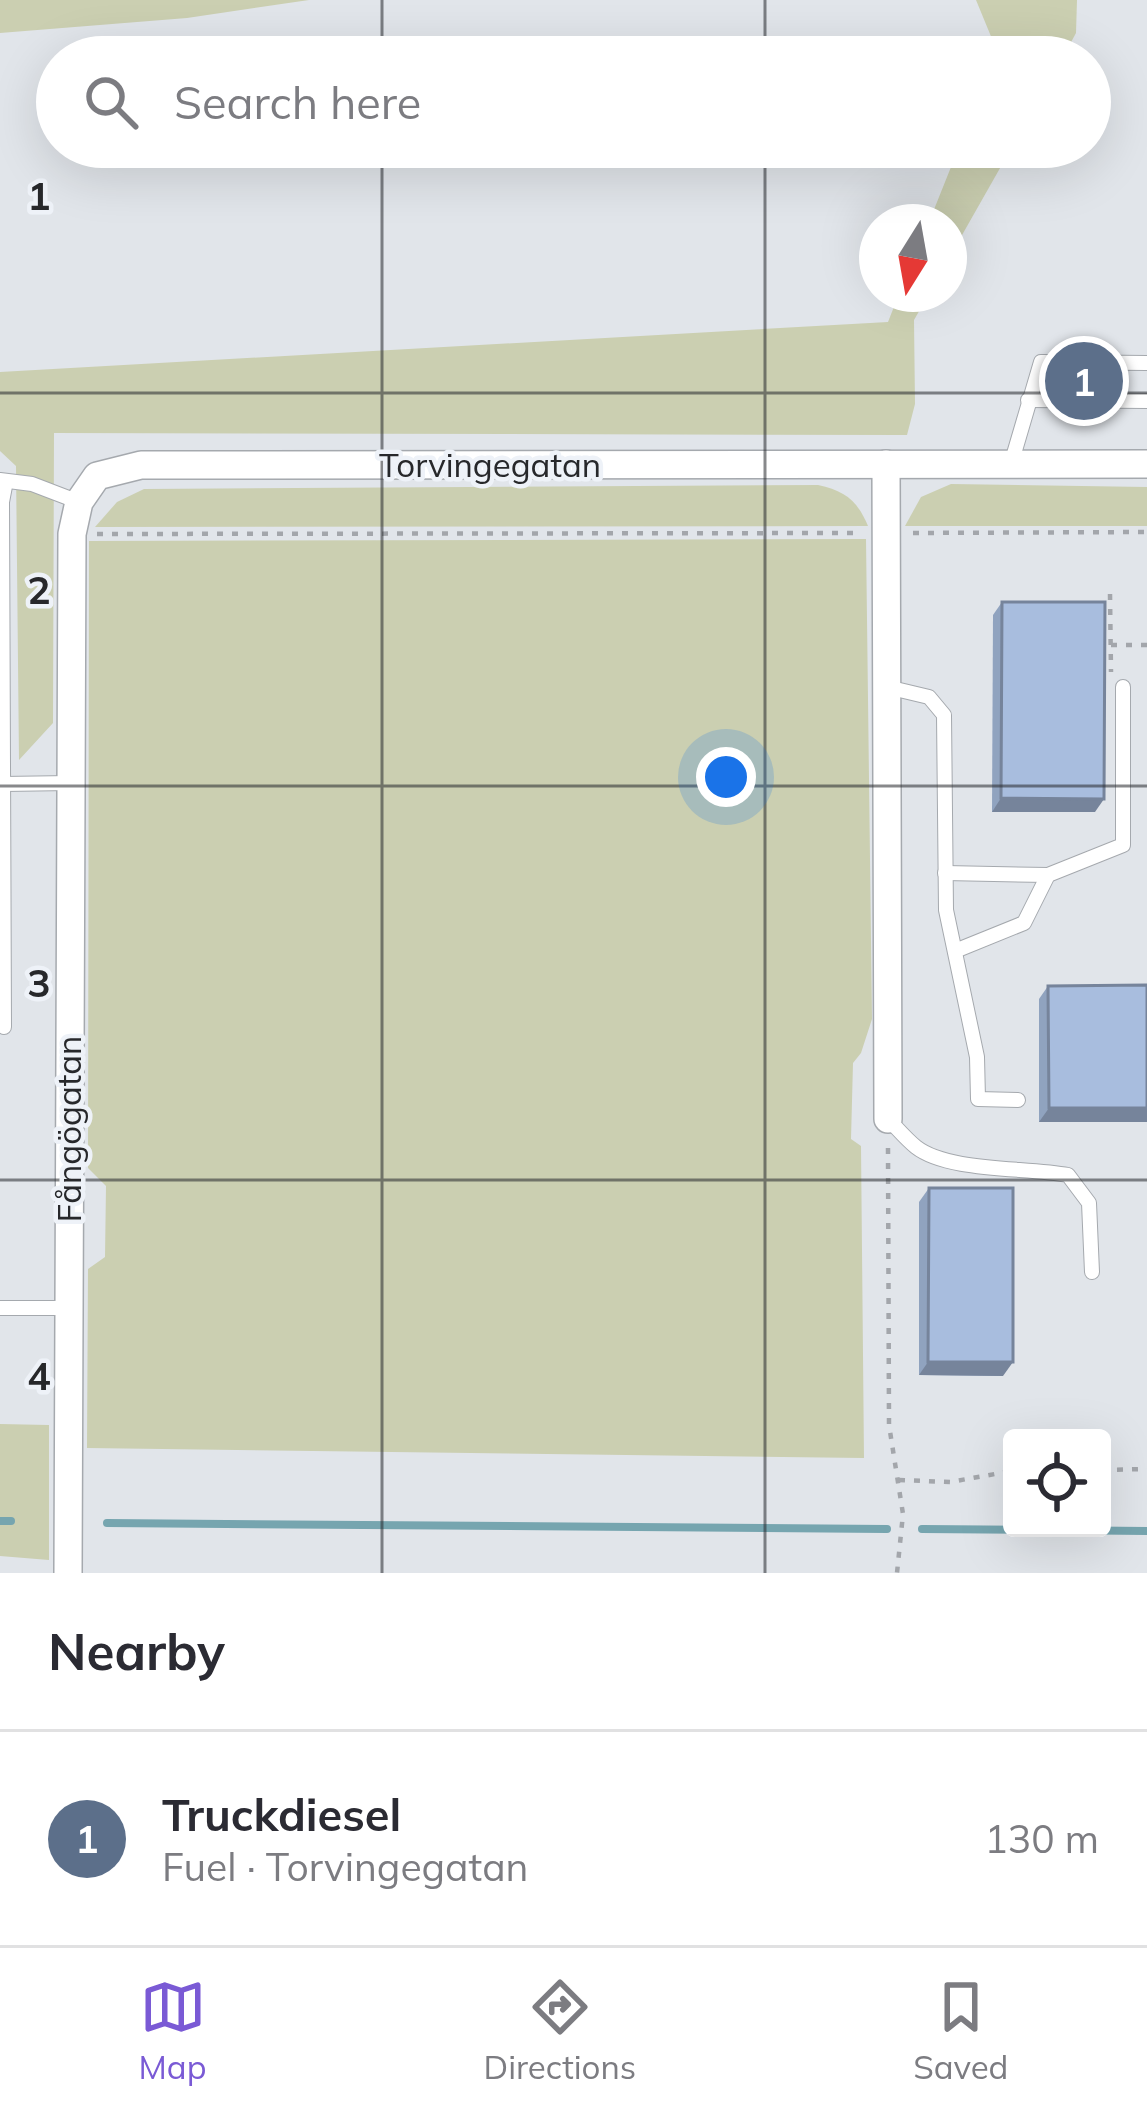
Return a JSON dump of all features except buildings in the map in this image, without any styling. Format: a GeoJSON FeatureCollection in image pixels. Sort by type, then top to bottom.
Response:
{"type":"FeatureCollection","features":[{"type":"Feature","properties":{"kind":"street"},"geometry":{"type":"LineString","coordinates":[[886,464],[888,1119]]}},
{"type":"Feature","properties":{"kind":"street","name":"Torvingegatan"},"geometry":{"type":"LineString","coordinates":[[97,476],[141,465],[1147,464]]}},
{"type":"Feature","properties":{"kind":"street","name":"Fångögatan"},"geometry":{"type":"LineString","coordinates":[[68,1573],[72,534],[79,502],[97,476]]}},
{"type":"Feature","properties":{"kind":"lane"},"geometry":{"type":"LineString","coordinates":[[1011,464],[1041,362],[1147,363]]}},
{"type":"Feature","properties":{"kind":"lane"},"geometry":{"type":"LineString","coordinates":[[1028,400],[1147,401]]}},
{"type":"Feature","properties":{"kind":"lane"},"geometry":{"type":"LineString","coordinates":[[4,1027],[3,480],[46,488],[79,502]]}},
{"type":"Feature","properties":{"kind":"lane"},"geometry":{"type":"LineString","coordinates":[[886,687],[928,697],[944,715],[946,910],[977,1057],[978,1100],[1018,1100]]}},
{"type":"Feature","properties":{"kind":"lane"},"geometry":{"type":"LineString","coordinates":[[945,873],[1048,875],[1123,845],[1123,687]]}},
{"type":"Feature","properties":{"kind":"lane"},"geometry":{"type":"LineString","coordinates":[[3,784],[70,783]]}},
{"type":"Feature","properties":{"kind":"lane"},"geometry":{"type":"LineString","coordinates":[[955,951],[1024,923],[1048,875]]}},
{"type":"Feature","properties":{"kind":"lane"},"geometry":{"type":"LineString","coordinates":[[888,1119],[918,1149],[950,1162],[1068,1175],[1089,1203],[1092,1272]]}},
{"type":"Feature","properties":{"kind":"lane"},"geometry":{"type":"LineString","coordinates":[[0,1308],[69,1308]]}},
{"type":"Feature","properties":{"kind":"path"},"geometry":{"type":"LineString","coordinates":[[72,534],[1147,532]]}},
{"type":"Feature","properties":{"kind":"path"},"geometry":{"type":"LineString","coordinates":[[1110,594],[1111,687],[1123,687]]}},
{"type":"Feature","properties":{"kind":"path"},"geometry":{"type":"LineString","coordinates":[[1111,644],[1147,645]]}},
{"type":"Feature","properties":{"kind":"path"},"geometry":{"type":"LineString","coordinates":[[888,1119],[889,1425],[903,1537],[897,1573]]}},
{"type":"Feature","properties":{"kind":"path"},"geometry":{"type":"LineString","coordinates":[[1111,1470],[1147,1469]]}},
{"type":"Feature","properties":{"kind":"path"},"geometry":{"type":"LineString","coordinates":[[899,1480],[950,1482],[1003,1473]]}},
{"type":"Feature","properties":{"kind":"green space"},"geometry":{"type":"Polygon","coordinates":[[[0,0],[309,0],[187,18],[0,33],[0,0]]]}},
{"type":"Feature","properties":{"kind":"green space"},"geometry":{"type":"Polygon","coordinates":[[[976,0],[1077,0],[1074,36],[991,36],[976,0]]]}},
{"type":"Feature","properties":{"kind":"green space"},"geometry":{"type":"Polygon","coordinates":[[[951,168],[1000,168],[967,226],[967,204],[936,204],[951,168]]]}},
{"type":"Feature","properties":{"kind":"green space"},"geometry":{"type":"Polygon","coordinates":[[[892,312],[919,312],[914,320],[915,404],[907,435],[54,433],[53,723],[19,760],[16,466],[0,451],[0,372],[888,322],[892,312]]]}},
{"type":"Feature","properties":{"kind":"green space"},"geometry":{"type":"Polygon","coordinates":[[[951,484],[1147,487],[1147,526],[905,526],[921,497],[951,484]]]}},
{"type":"Feature","properties":{"kind":"green space"},"geometry":{"type":"Polygon","coordinates":[[[818,485],[849,498],[868,526],[95,527],[117,502],[144,489],[818,485]]]}},
{"type":"Feature","properties":{"kind":"green space"},"geometry":{"type":"Polygon","coordinates":[[[866,539],[872,1019],[853,1063],[851,1139],[861,1146],[864,1458],[87,1448],[88,1269],[105,1257],[106,1186],[88,1168],[89,541],[866,539]]]}},
{"type":"Feature","properties":{"kind":"green space"},"geometry":{"type":"Polygon","coordinates":[[[0,1424],[49,1425],[49,1560],[0,1556],[0,1424]]]}},
{"type":"Feature","properties":{"kind":"waterway"},"geometry":{"type":"LineString","coordinates":[[0,1521],[11,1521]]}},
{"type":"Feature","properties":{"kind":"waterway"},"geometry":{"type":"LineString","coordinates":[[107,1523],[887,1529]]}},
{"type":"Feature","properties":{"kind":"waterway"},"geometry":{"type":"LineString","coordinates":[[922,1529],[1147,1531]]}},
{"type":"Feature","properties":{"kind":"place","name":"Truckdiesel"},"geometry":{"type":"Point","coordinates":[1084,381]}}]}
